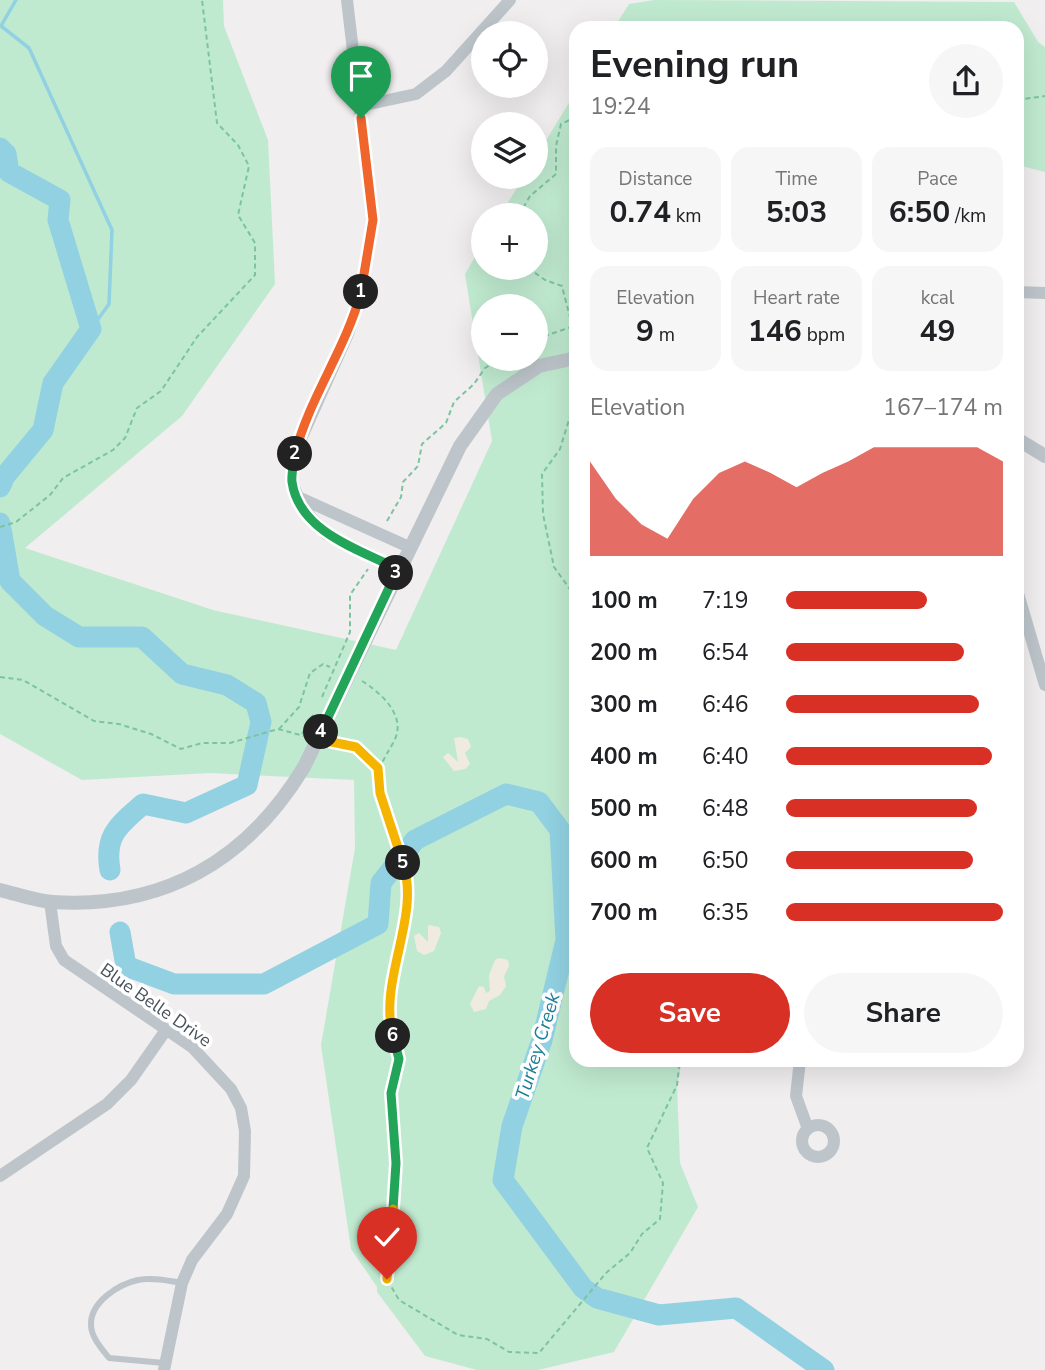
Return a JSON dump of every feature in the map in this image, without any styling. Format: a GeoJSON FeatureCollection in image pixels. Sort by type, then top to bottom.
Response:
{"type":"FeatureCollection","features":[{"type":"Feature","properties":{"kind":"street"},"geometry":{"type":"LineString","coordinates":[[347,0],[373,220],[369,254],[348,334],[295,452],[292,482],[302,507],[326,534],[398,569]]}},
{"type":"Feature","properties":{"kind":"street"},"geometry":{"type":"LineString","coordinates":[[360,107],[416,94],[446,71],[510,0]]}},
{"type":"Feature","properties":{"kind":"street"},"geometry":{"type":"LineString","coordinates":[[1024,292],[1045,293]]}},
{"type":"Feature","properties":{"kind":"street"},"geometry":{"type":"LineString","coordinates":[[0,890],[50,902],[104,902],[158,890],[204,870],[247,841],[277,807],[304,767],[460,446],[497,394],[540,366],[569,360]]}},
{"type":"Feature","properties":{"kind":"street"},"geometry":{"type":"LineString","coordinates":[[1024,445],[1045,456]]}},
{"type":"Feature","properties":{"kind":"street"},"geometry":{"type":"LineString","coordinates":[[298,496],[410,547]]}},
{"type":"Feature","properties":{"kind":"street"},"geometry":{"type":"LineString","coordinates":[[1024,614],[1045,685]]}},
{"type":"Feature","properties":{"kind":"street","name":"Blue Belle Drive"},"geometry":{"type":"LineString","coordinates":[[50,902],[56,946],[64,960],[192,1048],[231,1089],[242,1108],[245,1131],[244,1176],[236,1198],[192,1260],[182,1283],[165,1367]]}},
{"type":"Feature","properties":{"kind":"street"},"geometry":{"type":"LineString","coordinates":[[0,1176],[107,1104],[131,1080],[166,1030]]}},
{"type":"Feature","properties":{"kind":"street"},"geometry":{"type":"LineString","coordinates":[[799,1067],[796,1096],[808,1129]]}},
{"type":"Feature","properties":{"kind":"lane"},"geometry":{"type":"LineString","coordinates":[[165,1367],[109,1358],[97,1342],[90,1326],[94,1309],[109,1293],[128,1284],[137,1280],[157,1279],[182,1283]]}},
{"type":"Feature","properties":{"kind":"path"},"geometry":{"type":"LineString","coordinates":[[0,527],[6,527],[50,495],[63,478],[113,450],[125,438],[137,408],[161,391],[197,337],[255,275],[255,243],[238,215],[249,166],[238,145],[217,123],[202,0]]}},
{"type":"Feature","properties":{"kind":"path"},"geometry":{"type":"LineString","coordinates":[[1024,99],[1045,96]]}},
{"type":"Feature","properties":{"kind":"path"},"geometry":{"type":"LineString","coordinates":[[526,203],[556,174],[556,146],[561,124],[569,120]]}},
{"type":"Feature","properties":{"kind":"path"},"geometry":{"type":"LineString","coordinates":[[545,280],[562,286],[569,310]]}},
{"type":"Feature","properties":{"kind":"path"},"geometry":{"type":"LineString","coordinates":[[548,335],[569,329]]}},
{"type":"Feature","properties":{"kind":"path"},"geometry":{"type":"LineString","coordinates":[[569,420],[560,449],[542,474],[543,514],[554,567],[569,588]]}},
{"type":"Feature","properties":{"kind":"path"},"geometry":{"type":"LineString","coordinates":[[0,677],[23,680],[94,721],[118,724],[181,749],[202,743],[237,741],[278,729],[291,719],[299,707],[310,673],[323,664],[330,667]]}},
{"type":"Feature","properties":{"kind":"path"},"geometry":{"type":"LineString","coordinates":[[361,681],[389,703],[397,727],[396,737],[378,773]]}},
{"type":"Feature","properties":{"kind":"path"},"geometry":{"type":"LineString","coordinates":[[278,729],[356,747],[378,768],[385,810],[406,872],[409,891],[395,956],[390,1024],[399,1059],[391,1093],[396,1163],[387,1279],[399,1300],[458,1335],[487,1339],[509,1352],[539,1353],[606,1273],[630,1253],[642,1234],[660,1219],[663,1183],[647,1148],[677,1084],[679,1067]]}},
{"type":"Feature","properties":{"kind":"green space"},"geometry":{"type":"Polygon","coordinates":[[[0,0],[223,0],[224,26],[268,140],[275,284],[182,416],[25,548],[213,610],[396,650],[492,441],[481,371],[548,371],[548,294],[471,294],[471,311],[465,274],[471,264],[471,280],[548,280],[548,203],[508,203],[516,189],[548,189],[548,137],[569,103],[569,1067],[681,1067],[677,1085],[680,1163],[698,1207],[614,1352],[538,1370],[477,1370],[425,1356],[377,1292],[377,1287],[351,1249],[321,1045],[355,848],[354,780],[210,773],[82,780],[0,734],[0,0]]]}},
{"type":"Feature","properties":{"kind":"green space"},"geometry":{"type":"Polygon","coordinates":[[[654,0],[1014,2],[1038,42],[1045,47],[1045,172],[1024,167],[1024,21],[618,21],[629,4],[654,0]]]}},
{"type":"Feature","properties":{"kind":"sand"},"geometry":{"type":"Polygon","coordinates":[[[454,738],[468,739],[471,747],[465,753],[470,764],[465,769],[454,771],[443,757],[448,753],[458,762],[454,738]]]}},
{"type":"Feature","properties":{"kind":"sand"},"geometry":{"type":"Polygon","coordinates":[[[428,925],[439,927],[441,933],[434,951],[424,955],[417,951],[414,936],[419,933],[428,942],[428,925]]]}},
{"type":"Feature","properties":{"kind":"sand"},"geometry":{"type":"Polygon","coordinates":[[[495,960],[508,960],[509,966],[504,976],[506,986],[500,995],[489,1001],[486,1009],[474,1012],[470,1004],[479,986],[484,987],[486,993],[490,991],[489,975],[495,960]]]}},
{"type":"Feature","properties":{"kind":"waterway"},"geometry":{"type":"LineString","coordinates":[[16,0],[1,26],[29,48],[112,230],[109,304],[91,329]]}},
{"type":"Feature","properties":{"kind":"waterway","name":"Turkey Creek"},"geometry":{"type":"LineString","coordinates":[[0,148],[6,154],[9,172],[60,200],[58,220],[91,329],[53,383],[43,430],[5,476],[0,487]]}},
{"type":"Feature","properties":{"kind":"waterway","name":"Turkey Creek"},"geometry":{"type":"LineString","coordinates":[[0,523],[10,581],[45,616],[79,637],[142,637],[182,674],[227,685],[256,703],[261,722],[247,785],[186,813],[143,804],[120,825],[111,839],[110,870]]}},
{"type":"Feature","properties":{"kind":"waterway","name":"Turkey Creek"},"geometry":{"type":"LineString","coordinates":[[120,932],[126,966],[174,984],[264,984],[378,924],[381,883],[415,840],[506,794],[539,802],[560,830],[566,940],[542,1040],[512,1126],[503,1180],[583,1288],[597,1298],[659,1315],[736,1308],[824,1370]]}},
{"type":"Feature","properties":{"kind":"route"},"geometry":{"type":"LineString","coordinates":[[361,118],[373,220],[369,254],[348,334],[308,417],[295,452],[292,482],[302,507],[326,534],[398,569],[317,739],[356,747],[378,768],[380,793],[408,881],[409,891],[395,956],[390,1024],[399,1059],[391,1093],[396,1163],[387,1279]]}}]}
